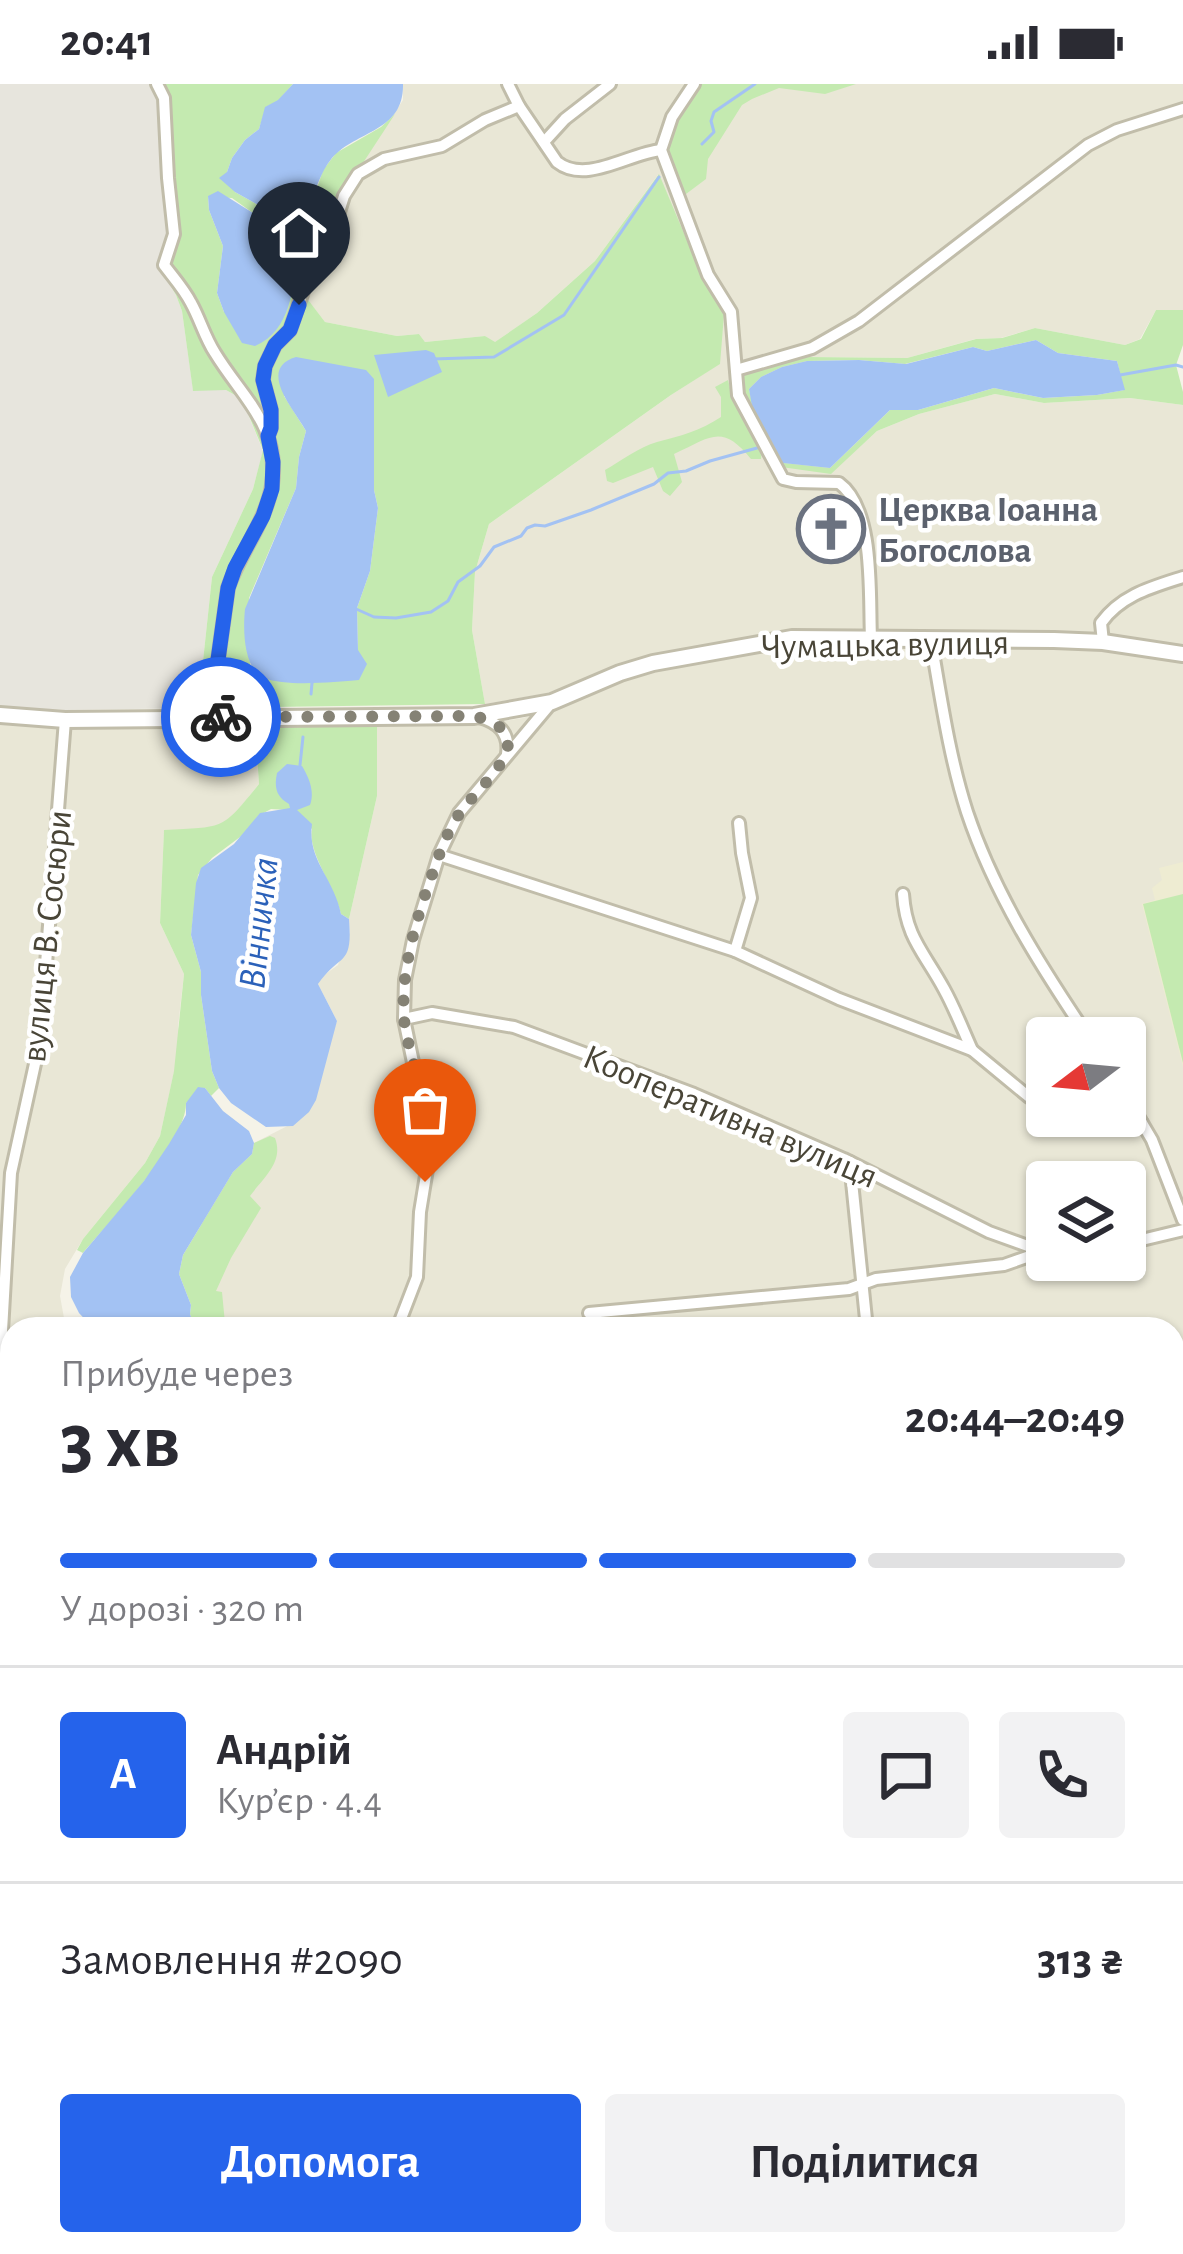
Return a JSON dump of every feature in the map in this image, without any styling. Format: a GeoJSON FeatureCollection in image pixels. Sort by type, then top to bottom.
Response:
{"type":"FeatureCollection","features":[{"type":"Feature","properties":{"kind":"street"},"geometry":{"type":"LineString","coordinates":[[157,84],[164,98],[174,234],[164,265],[189,298],[214,352],[256,408],[273,462],[272,489],[263,516],[228,588],[210,717]]}},
{"type":"Feature","properties":{"kind":"street"},"geometry":{"type":"LineString","coordinates":[[508,84],[557,162],[572,170],[585,171],[661,150]]}},
{"type":"Feature","properties":{"kind":"street"},"geometry":{"type":"LineString","coordinates":[[544,142],[610,84]]}},
{"type":"Feature","properties":{"kind":"street"},"geometry":{"type":"LineString","coordinates":[[694,84],[672,117],[661,150],[708,274],[731,312],[738,394],[783,479],[839,483],[856,500],[864,524],[871,638]]}},
{"type":"Feature","properties":{"kind":"street"},"geometry":{"type":"LineString","coordinates":[[268,436],[271,410],[263,380],[265,366],[275,345],[290,330],[315,256],[332,234],[344,196],[358,174],[384,159],[442,146],[519,106]]}},
{"type":"Feature","properties":{"kind":"street"},"geometry":{"type":"LineString","coordinates":[[736,370],[812,347],[859,321],[1088,146],[1117,130],[1183,109]]}},
{"type":"Feature","properties":{"kind":"street"},"geometry":{"type":"LineString","coordinates":[[1103,642],[1101,623],[1128,597],[1183,577]]}},
{"type":"Feature","properties":{"kind":"street","name":"Чумацька вулиця"},"geometry":{"type":"LineString","coordinates":[[401,1317],[416,1277],[430,1151],[428,1117],[404,1019],[412,940],[439,854],[459,813],[552,702],[653,663],[792,638],[1103,642],[1183,654]]}},
{"type":"Feature","properties":{"kind":"street"},"geometry":{"type":"LineString","coordinates":[[931,641],[951,754],[988,867],[1076,1017]]}},
{"type":"Feature","properties":{"kind":"street"},"geometry":{"type":"LineString","coordinates":[[0,715],[65,720],[474,716],[552,702]]}},
{"type":"Feature","properties":{"kind":"street"},"geometry":{"type":"LineString","coordinates":[[474,716],[491,720],[503,730],[509,741],[507,757]]}},
{"type":"Feature","properties":{"kind":"street","name":"вулиця В. Сосюри"},"geometry":{"type":"LineString","coordinates":[[3,1317],[11,1173],[40,1041],[65,720]]}},
{"type":"Feature","properties":{"kind":"street"},"geometry":{"type":"LineString","coordinates":[[735,951],[751,898],[740,823]]}},
{"type":"Feature","properties":{"kind":"street"},"geometry":{"type":"LineString","coordinates":[[439,854],[735,951],[839,999],[972,1050],[1026,1095]]}},
{"type":"Feature","properties":{"kind":"street"},"geometry":{"type":"LineString","coordinates":[[903,894],[910,936],[942,986],[972,1050]]}},
{"type":"Feature","properties":{"kind":"street","name":"Кооперативна вулиця"},"geometry":{"type":"LineString","coordinates":[[404,1019],[432,1013],[514,1027],[694,1094],[1026,1246]]}},
{"type":"Feature","properties":{"kind":"street"},"geometry":{"type":"LineString","coordinates":[[1146,1130],[1183,1220]]}},
{"type":"Feature","properties":{"kind":"street"},"geometry":{"type":"LineString","coordinates":[[850,1162],[866,1317]]}},
{"type":"Feature","properties":{"kind":"street"},"geometry":{"type":"LineString","coordinates":[[1146,1239],[1183,1230]]}},
{"type":"Feature","properties":{"kind":"street"},"geometry":{"type":"LineString","coordinates":[[589,1313],[849,1289],[876,1279],[1004,1265],[1026,1258]]}},
{"type":"Feature","properties":{"kind":"shaded area"},"geometry":{"type":"Polygon","coordinates":[[[0,84],[150,84],[159,101],[170,234],[159,266],[182,311],[193,390],[226,390],[242,399],[263,451],[253,489],[212,577],[198,708],[0,707],[0,84]]]}},
{"type":"Feature","properties":{"kind":"shaded area"},"geometry":{"type":"Polygon","coordinates":[[[403,84],[1183,84],[1183,310],[1156,310],[1140,339],[1125,345],[1035,328],[907,358],[809,357],[830,474],[877,431],[919,414],[995,394],[1044,403],[1130,398],[1183,405],[1183,649],[1104,635],[792,633],[618,667],[548,693],[485,704],[472,630],[475,572],[489,524],[719,364],[724,315],[658,175],[595,261],[537,313],[494,343],[485,336],[425,342],[419,334],[397,336],[325,322],[298,288],[341,195],[403,100],[403,84]]]}},
{"type":"Feature","properties":{"kind":"shaded area"},"geometry":{"type":"Polygon","coordinates":[[[1054,645],[1183,659],[1183,1317],[196,1317],[201,1224],[233,1172],[252,1154],[254,1143],[301,1119],[337,1021],[318,984],[338,965],[350,932],[377,796],[377,726],[480,725],[523,718],[622,679],[791,646],[1054,645]]]}},
{"type":"Feature","properties":{"kind":"shaded area"},"geometry":{"type":"Polygon","coordinates":[[[0,723],[64,729],[255,724],[259,784],[231,819],[220,827],[164,831],[160,923],[184,974],[178,1027],[188,1064],[174,1072],[160,1136],[65,1269],[60,1296],[64,1317],[0,1317],[0,723]]]}},
{"type":"Feature","properties":{"kind":"shaded area"},"geometry":{"type":"Polygon","coordinates":[[[1183,862],[1183,1067],[1142,904],[1155,900],[1152,888],[1162,880],[1159,868],[1183,862]]]}},
{"type":"Feature","properties":{"kind":"green space"},"geometry":{"type":"Polygon","coordinates":[[[150,84],[293,84],[266,107],[259,129],[245,140],[227,172],[235,192],[281,218],[315,194],[323,170],[336,153],[395,114],[342,195],[329,232],[310,254],[299,288],[325,322],[397,336],[419,334],[425,342],[485,336],[495,342],[537,313],[595,261],[659,174],[702,276],[724,315],[720,364],[489,524],[475,572],[472,630],[485,704],[198,708],[212,577],[253,489],[263,450],[242,399],[226,390],[193,391],[182,311],[159,266],[170,234],[159,101],[150,84]],[[208,197],[223,246],[217,293],[224,312],[289,240],[232,198],[208,197]],[[374,379],[284,396],[306,431],[296,488],[249,598],[250,664],[259,675],[358,650],[357,608],[370,571],[378,508],[374,379]]]}},
{"type":"Feature","properties":{"kind":"green space"},"geometry":{"type":"Polygon","coordinates":[[[694,84],[856,84],[825,94],[779,88],[742,105],[708,159],[706,179],[678,200],[661,150],[694,84]]]}},
{"type":"Feature","properties":{"kind":"green space"},"geometry":{"type":"Polygon","coordinates":[[[1156,310],[1183,310],[1183,345],[1176,365],[1183,405],[1130,398],[1044,403],[995,394],[919,414],[877,431],[831,474],[781,467],[743,394],[741,379],[749,370],[809,357],[907,358],[1035,328],[1125,345],[1141,339],[1156,310]],[[1036,340],[987,351],[973,347],[905,364],[807,361],[761,377],[749,389],[762,427],[784,463],[830,468],[890,410],[918,410],[994,388],[1043,398],[1124,390],[1117,361],[1058,353],[1036,340]]]}},
{"type":"Feature","properties":{"kind":"green space"},"geometry":{"type":"Polygon","coordinates":[[[728,380],[762,451],[761,459],[751,459],[732,441],[716,437],[674,454],[682,482],[670,496],[653,467],[613,483],[607,481],[605,470],[637,451],[721,417],[721,397],[715,387],[728,380]]]}},
{"type":"Feature","properties":{"kind":"green space"},"geometry":{"type":"Polygon","coordinates":[[[255,724],[377,726],[377,796],[349,919],[341,914],[317,859],[312,829],[288,810],[271,809],[258,816],[248,831],[198,875],[191,935],[201,972],[212,1071],[219,1088],[211,1096],[205,1088],[186,1103],[183,1119],[161,1159],[83,1253],[77,1250],[83,1239],[145,1163],[160,1136],[174,1071],[184,974],[160,923],[164,830],[220,823],[246,800],[259,784],[255,724]]]}},
{"type":"Feature","properties":{"kind":"green space"},"geometry":{"type":"Polygon","coordinates":[[[1183,894],[1183,1063],[1143,904],[1183,894]]]}},
{"type":"Feature","properties":{"kind":"green space"},"geometry":{"type":"Polygon","coordinates":[[[275,1138],[277,1155],[250,1196],[261,1208],[216,1291],[222,1292],[224,1317],[191,1317],[179,1274],[183,1255],[233,1172],[252,1154],[254,1143],[275,1138]]]}},
{"type":"Feature","properties":{"kind":"water"},"geometry":{"type":"Polygon","coordinates":[[[293,84],[403,84],[401,100],[388,121],[332,158],[305,211],[281,218],[219,178],[245,140],[259,129],[265,107],[293,84]]]}},
{"type":"Feature","properties":{"kind":"water"},"geometry":{"type":"Polygon","coordinates":[[[218,191],[289,240],[300,253],[283,319],[277,330],[255,346],[242,343],[217,293],[223,246],[208,196],[218,191]]]}},
{"type":"Feature","properties":{"kind":"water"},"geometry":{"type":"Polygon","coordinates":[[[1036,340],[1058,353],[1117,361],[1125,390],[1043,398],[994,388],[918,410],[890,410],[830,468],[783,463],[752,406],[749,389],[761,377],[807,361],[906,364],[973,347],[987,351],[1036,340]]]}},
{"type":"Feature","properties":{"kind":"water"},"geometry":{"type":"Polygon","coordinates":[[[434,353],[442,372],[388,397],[374,355],[434,353]]]}},
{"type":"Feature","properties":{"kind":"water"},"geometry":{"type":"Polygon","coordinates":[[[296,357],[366,370],[374,379],[378,508],[370,571],[357,608],[358,650],[367,664],[359,680],[273,681],[257,673],[246,648],[245,609],[296,488],[306,431],[279,380],[284,363],[296,357]]]}},
{"type":"Feature","properties":{"kind":"water"},"geometry":{"type":"Polygon","coordinates":[[[287,764],[302,766],[309,780],[310,805],[297,810],[312,824],[313,848],[341,914],[349,919],[350,935],[347,953],[318,984],[337,1021],[316,1100],[293,1126],[266,1127],[231,1103],[212,1071],[201,972],[191,935],[201,868],[234,844],[260,813],[290,808],[276,787],[277,773],[287,764]]]}},
{"type":"Feature","properties":{"kind":"water"},"geometry":{"type":"Polygon","coordinates":[[[198,1087],[205,1088],[223,1111],[249,1131],[254,1143],[252,1154],[233,1172],[183,1255],[179,1274],[191,1317],[83,1317],[71,1297],[70,1277],[83,1253],[169,1144],[186,1115],[186,1103],[198,1087]]]}},
{"type":"Feature","properties":{"kind":"waterway"},"geometry":{"type":"LineString","coordinates":[[702,144],[714,132],[714,112],[755,84]]}},
{"type":"Feature","properties":{"kind":"waterway"},"geometry":{"type":"LineString","coordinates":[[433,359],[494,357],[564,315],[659,177]]}},
{"type":"Feature","properties":{"kind":"waterway"},"geometry":{"type":"LineString","coordinates":[[265,229],[269,209]]}},
{"type":"Feature","properties":{"kind":"waterway"},"geometry":{"type":"LineString","coordinates":[[1120,375],[1183,367]]}},
{"type":"Feature","properties":{"kind":"waterway"},"geometry":{"type":"LineString","coordinates":[[354,608],[374,617],[431,612],[448,601],[458,582],[480,566],[494,547],[521,536],[527,528],[591,510],[654,484],[668,473],[757,448]]}},
{"type":"Feature","properties":{"kind":"waterway"},"geometry":{"type":"LineString","coordinates":[[311,694],[312,683]]}},
{"type":"Feature","properties":{"kind":"waterway","name":"Вінничка"},"geometry":{"type":"LineString","coordinates":[[300,765],[303,737]]}},
{"type":"Feature","properties":{"kind":"way so far"},"geometry":{"type":"LineString","coordinates":[[221,717],[474,716],[491,720],[509,741],[507,757],[459,813],[439,854],[412,940],[404,1019],[428,1117],[425,1182]]}},
{"type":"Feature","properties":{"kind":"place","name":"Церква Іоанна Богослова"},"geometry":{"type":"Point","coordinates":[831,529]}},
{"type":"Feature","properties":{"kind":"route"},"geometry":{"type":"LineString","coordinates":[[221,717],[210,717],[228,588],[272,489],[265,366],[275,345],[290,330],[299,305]]}}]}
